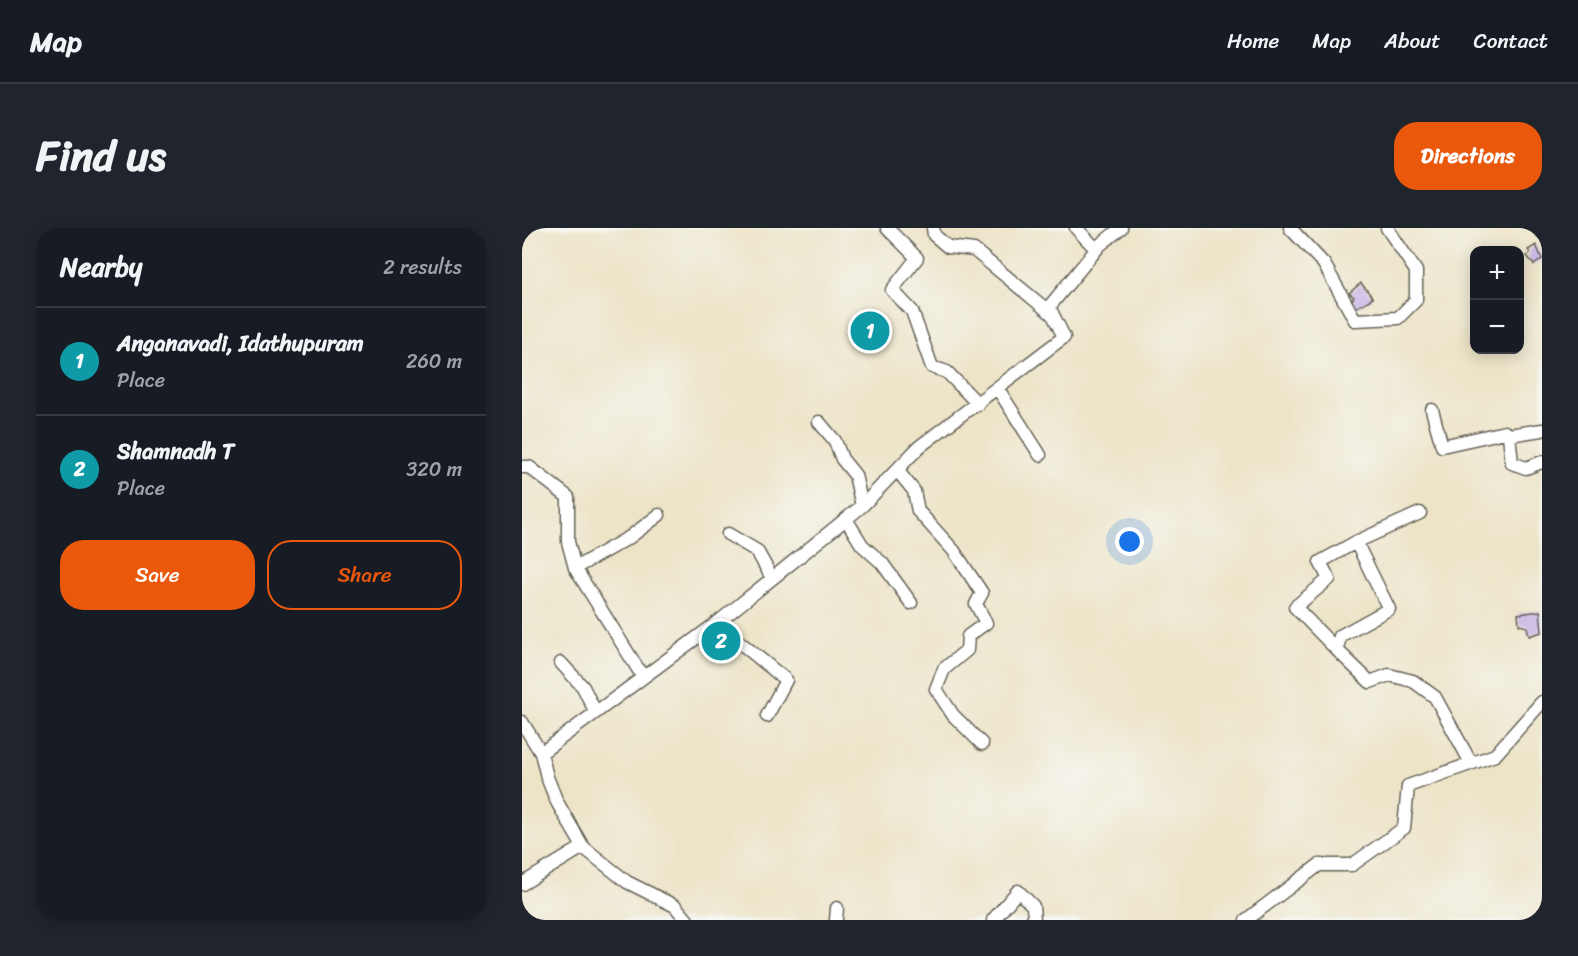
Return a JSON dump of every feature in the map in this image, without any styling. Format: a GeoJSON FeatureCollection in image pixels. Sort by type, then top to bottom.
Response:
{"type":"FeatureCollection","features":[{"type":"Feature","properties":{"kind":"street"},"geometry":{"type":"LineString","coordinates":[[887,228],[917,258],[892,290],[912,311],[932,368],[947,372],[978,404]]}},
{"type":"Feature","properties":{"kind":"street"},"geometry":{"type":"LineString","coordinates":[[933,228],[934,235],[948,247],[974,250],[1054,316]]}},
{"type":"Feature","properties":{"kind":"street"},"geometry":{"type":"LineString","coordinates":[[1076,228],[1096,249]]}},
{"type":"Feature","properties":{"kind":"street"},"geometry":{"type":"LineString","coordinates":[[541,753],[716,624],[862,506],[919,447],[1064,337],[1049,307],[1096,249],[1121,228]]}},
{"type":"Feature","properties":{"kind":"street"},"geometry":{"type":"LineString","coordinates":[[1290,228],[1324,264],[1355,320],[1398,318],[1416,300],[1416,271],[1387,228]]}},
{"type":"Feature","properties":{"kind":"street"},"geometry":{"type":"LineString","coordinates":[[1538,228],[1542,232]]}},
{"type":"Feature","properties":{"kind":"street"},"geometry":{"type":"LineString","coordinates":[[998,389],[1040,455]]}},
{"type":"Feature","properties":{"kind":"street"},"geometry":{"type":"LineString","coordinates":[[1432,410],[1442,446],[1504,432],[1509,435],[1542,430]]}},
{"type":"Feature","properties":{"kind":"street"},"geometry":{"type":"LineString","coordinates":[[819,422],[835,441],[842,459],[855,475],[862,506]]}},
{"type":"Feature","properties":{"kind":"street"},"geometry":{"type":"LineString","coordinates":[[1509,435],[1512,463],[1526,468],[1542,462]]}},
{"type":"Feature","properties":{"kind":"street"},"geometry":{"type":"LineString","coordinates":[[522,467],[529,467],[568,497],[568,542],[575,568],[643,677]]}},
{"type":"Feature","properties":{"kind":"street"},"geometry":{"type":"LineString","coordinates":[[897,470],[914,491],[918,511],[954,551],[982,593],[976,604],[986,623],[968,636],[967,650],[944,669],[936,689],[953,715],[982,744]]}},
{"type":"Feature","properties":{"kind":"street"},"geometry":{"type":"LineString","coordinates":[[1420,513],[1356,542],[1320,562],[1329,579],[1295,607],[1370,682],[1389,675],[1413,681],[1436,697],[1471,763]]}},
{"type":"Feature","properties":{"kind":"street"},"geometry":{"type":"LineString","coordinates":[[575,568],[630,537],[659,515]]}},
{"type":"Feature","properties":{"kind":"street"},"geometry":{"type":"LineString","coordinates":[[846,519],[862,545],[882,563],[911,603]]}},
{"type":"Feature","properties":{"kind":"street"},"geometry":{"type":"LineString","coordinates":[[728,534],[758,551],[772,578]]}},
{"type":"Feature","properties":{"kind":"street"},"geometry":{"type":"LineString","coordinates":[[1337,650],[1340,636],[1389,609],[1356,542]]}},
{"type":"Feature","properties":{"kind":"street"},"geometry":{"type":"LineString","coordinates":[[716,624],[786,680],[767,716]]}},
{"type":"Feature","properties":{"kind":"street"},"geometry":{"type":"LineString","coordinates":[[561,663],[582,687],[595,711]]}},
{"type":"Feature","properties":{"kind":"street"},"geometry":{"type":"LineString","coordinates":[[1246,920],[1319,865],[1352,866],[1404,828],[1408,786],[1495,754],[1542,702]]}},
{"type":"Feature","properties":{"kind":"street"},"geometry":{"type":"LineString","coordinates":[[522,722],[541,753],[554,794],[583,847],[627,882],[675,906],[687,920]]}},
{"type":"Feature","properties":{"kind":"street"},"geometry":{"type":"LineString","coordinates":[[522,884],[583,847]]}},
{"type":"Feature","properties":{"kind":"street"},"geometry":{"type":"LineString","coordinates":[[993,920],[1018,891],[1033,906],[1034,920]]}},
{"type":"Feature","properties":{"kind":"building"},"geometry":{"type":"Polygon","coordinates":[[[1536,245],[1542,259],[1534,265],[1527,256],[1530,253],[1528,250],[1536,245]]]}},
{"type":"Feature","properties":{"kind":"building"},"geometry":{"type":"Polygon","coordinates":[[[1361,283],[1373,298],[1352,310],[1349,305],[1354,297],[1349,293],[1361,283]]]}},
{"type":"Feature","properties":{"kind":"building"},"geometry":{"type":"Polygon","coordinates":[[[865,326],[876,328],[875,337],[863,334],[865,326]]]}},
{"type":"Feature","properties":{"kind":"building"},"geometry":{"type":"Polygon","coordinates":[[[1540,611],[1542,632],[1529,636],[1527,627],[1519,625],[1518,614],[1540,611]]]}},
{"type":"Feature","properties":{"kind":"building"},"geometry":{"type":"Polygon","coordinates":[[[720,632],[731,641],[721,650],[712,640],[720,632]]]}},
{"type":"Feature","properties":{"kind":"place","name":"Anganavadi, Idathupuram"},"geometry":{"type":"Point","coordinates":[870,331]}},
{"type":"Feature","properties":{"kind":"place","name":"Shamnadh T"},"geometry":{"type":"Point","coordinates":[721,641]}}]}
